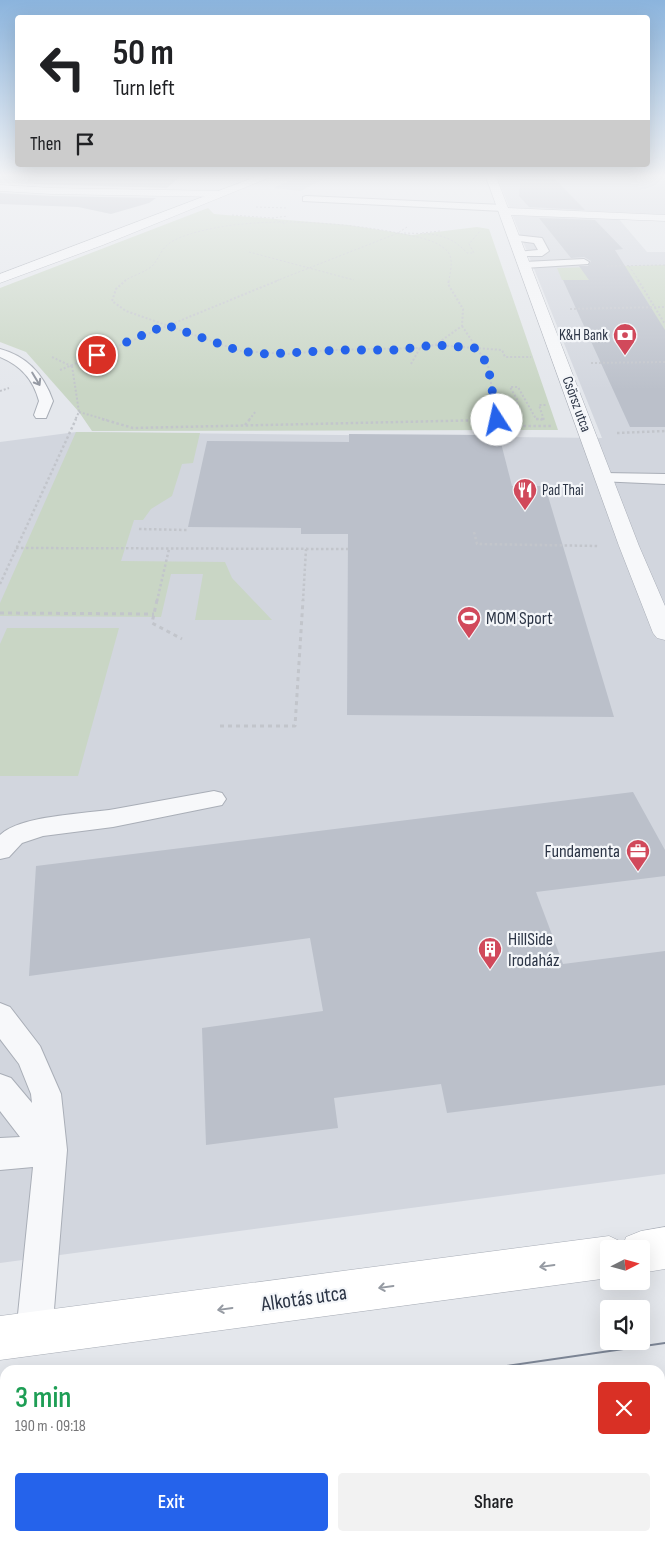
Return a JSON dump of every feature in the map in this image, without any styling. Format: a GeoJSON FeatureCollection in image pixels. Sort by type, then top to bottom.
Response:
{"type":"FeatureCollection","features":[{"type":"Feature","properties":{"kind":"main road"},"geometry":{"type":"LineString","coordinates":[[650,1250],[665,1248]]}},
{"type":"Feature","properties":{"kind":"main road","name":"Alkotás utca"},"geometry":{"type":"LineString","coordinates":[[17,1336],[600,1258]]}},
{"type":"Feature","properties":{"kind":"street"},"geometry":{"type":"LineString","coordinates":[[0,278],[88,246]]}},
{"type":"Feature","properties":{"kind":"street","name":"Csörsz utca"},"geometry":{"type":"LineString","coordinates":[[518,246],[629,546],[665,633]]}},
{"type":"Feature","properties":{"kind":"lane"},"geometry":{"type":"LineString","coordinates":[[541,246],[544,251],[542,254]]}},
{"type":"Feature","properties":{"kind":"lane"},"geometry":{"type":"LineString","coordinates":[[522,259],[542,254],[569,253]]}},
{"type":"Feature","properties":{"kind":"lane"},"geometry":{"type":"LineString","coordinates":[[522,259],[584,262]]}},
{"type":"Feature","properties":{"kind":"lane"},"geometry":{"type":"LineString","coordinates":[[3,354],[28,367],[36,378],[46,401],[41,415]]}},
{"type":"Feature","properties":{"kind":"lane"},"geometry":{"type":"LineString","coordinates":[[604,478],[665,479]]}},
{"type":"Feature","properties":{"kind":"lane"},"geometry":{"type":"LineString","coordinates":[[0,850],[13,837],[41,827],[113,818],[214,799]]}},
{"type":"Feature","properties":{"kind":"lane"},"geometry":{"type":"LineString","coordinates":[[0,1016],[30,1056],[46,1094],[51,1150],[17,1336]]}},
{"type":"Feature","properties":{"kind":"lane"},"geometry":{"type":"LineString","coordinates":[[0,1088],[51,1150]]}},
{"type":"Feature","properties":{"kind":"lane"},"geometry":{"type":"LineString","coordinates":[[0,1154],[51,1150]]}},
{"type":"Feature","properties":{"kind":"path"},"geometry":{"type":"LineString","coordinates":[[166,246],[158,253],[150,267],[126,279],[114,291],[112,301],[118,308],[240,351],[288,354],[330,350],[395,350],[435,345],[502,350],[504,357],[539,357]]}},
{"type":"Feature","properties":{"kind":"path"},"geometry":{"type":"LineString","coordinates":[[55,358],[72,366],[166,325],[365,246]]}},
{"type":"Feature","properties":{"kind":"path"},"geometry":{"type":"LineString","coordinates":[[439,246],[449,253],[452,262],[448,284],[463,308],[462,326],[488,365],[497,420],[504,426],[554,426],[551,419]]}},
{"type":"Feature","properties":{"kind":"path"},"geometry":{"type":"LineString","coordinates":[[459,246],[466,253],[474,253],[470,246]]}},
{"type":"Feature","properties":{"kind":"path"},"geometry":{"type":"LineString","coordinates":[[248,252],[354,280]]}},
{"type":"Feature","properties":{"kind":"path"},"geometry":{"type":"LineString","coordinates":[[629,266],[665,324]]}},
{"type":"Feature","properties":{"kind":"path"},"geometry":{"type":"LineString","coordinates":[[585,309],[665,307]]}},
{"type":"Feature","properties":{"kind":"path"},"geometry":{"type":"LineString","coordinates":[[435,345],[462,326]]}},
{"type":"Feature","properties":{"kind":"path"},"geometry":{"type":"LineString","coordinates":[[411,364],[420,348]]}},
{"type":"Feature","properties":{"kind":"path"},"geometry":{"type":"LineString","coordinates":[[587,364],[665,362]]}},
{"type":"Feature","properties":{"kind":"path"},"geometry":{"type":"LineString","coordinates":[[0,584],[79,412],[72,366]]}},
{"type":"Feature","properties":{"kind":"path"},"geometry":{"type":"LineString","coordinates":[[79,412],[133,428],[516,420],[517,399],[510,387],[518,387],[536,420],[544,420],[539,405],[546,405],[549,412]]}},
{"type":"Feature","properties":{"kind":"path"},"geometry":{"type":"LineString","coordinates":[[244,426],[256,411]]}},
{"type":"Feature","properties":{"kind":"path"},"geometry":{"type":"LineString","coordinates":[[609,433],[665,431]]}},
{"type":"Feature","properties":{"kind":"path"},"geometry":{"type":"LineString","coordinates":[[139,529],[187,530]]}},
{"type":"Feature","properties":{"kind":"path"},"geometry":{"type":"LineString","coordinates":[[474,532],[477,544],[601,546]]}},
{"type":"Feature","properties":{"kind":"path"},"geometry":{"type":"LineString","coordinates":[[16,548],[348,550]]}},
{"type":"Feature","properties":{"kind":"path"},"geometry":{"type":"LineString","coordinates":[[169,549],[152,623],[182,639]]}},
{"type":"Feature","properties":{"kind":"path"},"geometry":{"type":"LineString","coordinates":[[220,726],[295,726],[306,549]]}},
{"type":"Feature","properties":{"kind":"path"},"geometry":{"type":"LineString","coordinates":[[0,613],[154,614]]}},
{"type":"Feature","properties":{"kind":"shaded area"},"geometry":{"type":"Polygon","coordinates":[[[525,246],[642,246],[647,252],[665,252],[665,1174],[0,1263],[0,442],[76,432],[602,438],[525,246]]]}},
{"type":"Feature","properties":{"kind":"green space"},"geometry":{"type":"Polygon","coordinates":[[[109,246],[495,246],[558,430],[92,431],[79,412],[26,352],[0,342],[0,288],[109,246]]]}},
{"type":"Feature","properties":{"kind":"green space"},"geometry":{"type":"Polygon","coordinates":[[[665,265],[665,331],[634,280],[562,280],[557,268],[665,265]]]}},
{"type":"Feature","properties":{"kind":"green space"},"geometry":{"type":"Polygon","coordinates":[[[76,432],[200,433],[193,463],[182,464],[172,496],[151,509],[143,520],[134,520],[121,561],[225,562],[232,578],[272,620],[195,620],[203,574],[171,574],[161,617],[0,616],[0,603],[76,432]]]}},
{"type":"Feature","properties":{"kind":"green space"},"geometry":{"type":"Polygon","coordinates":[[[7,628],[119,628],[78,776],[0,776],[0,644],[7,628]]]}},
{"type":"Feature","properties":{"kind":"building"},"geometry":{"type":"Polygon","coordinates":[[[561,246],[620,246],[623,249],[615,250],[665,330],[665,427],[630,427],[563,280],[589,280],[579,266],[588,266],[591,261],[584,257],[571,258],[561,246]]]}},
{"type":"Feature","properties":{"kind":"building","name":"MOM Sport"},"geometry":{"type":"Polygon","coordinates":[[[349,434],[487,435],[488,443],[501,443],[512,486],[545,486],[614,717],[347,715],[348,534],[301,534],[301,528],[188,527],[207,441],[349,442],[349,434]]]}},
{"type":"Feature","properties":{"kind":"building","name":"HillSide Irodaház"},"geometry":{"type":"Polygon","coordinates":[[[633,792],[665,850],[665,876],[536,892],[563,964],[665,951],[665,1085],[447,1113],[441,1084],[334,1098],[338,1128],[206,1145],[202,1028],[323,1011],[310,938],[29,976],[36,866],[633,792]]]}},
{"type":"Feature","properties":{"kind":"tram line"},"geometry":{"type":"LineString","coordinates":[[513,1365],[665,1343]]}},
{"type":"Feature","properties":{"kind":"place","name":"K&H Bank"},"geometry":{"type":"Point","coordinates":[625,356]}},
{"type":"Feature","properties":{"kind":"place","name":"Pad Thai"},"geometry":{"type":"Point","coordinates":[525,511]}},
{"type":"Feature","properties":{"kind":"place","name":"MOM Sport"},"geometry":{"type":"Point","coordinates":[469,639]}},
{"type":"Feature","properties":{"kind":"place","name":"Fundamenta"},"geometry":{"type":"Point","coordinates":[638,872]}},
{"type":"Feature","properties":{"kind":"place","name":"HillSide Irodaház"},"geometry":{"type":"Point","coordinates":[490,970]}},
{"type":"Feature","properties":{"kind":"route"},"geometry":{"type":"LineString","coordinates":[[97,355],[166,325],[240,351],[266,354],[330,350],[395,350],[435,345],[476,348],[488,365],[497,420]]}}]}
